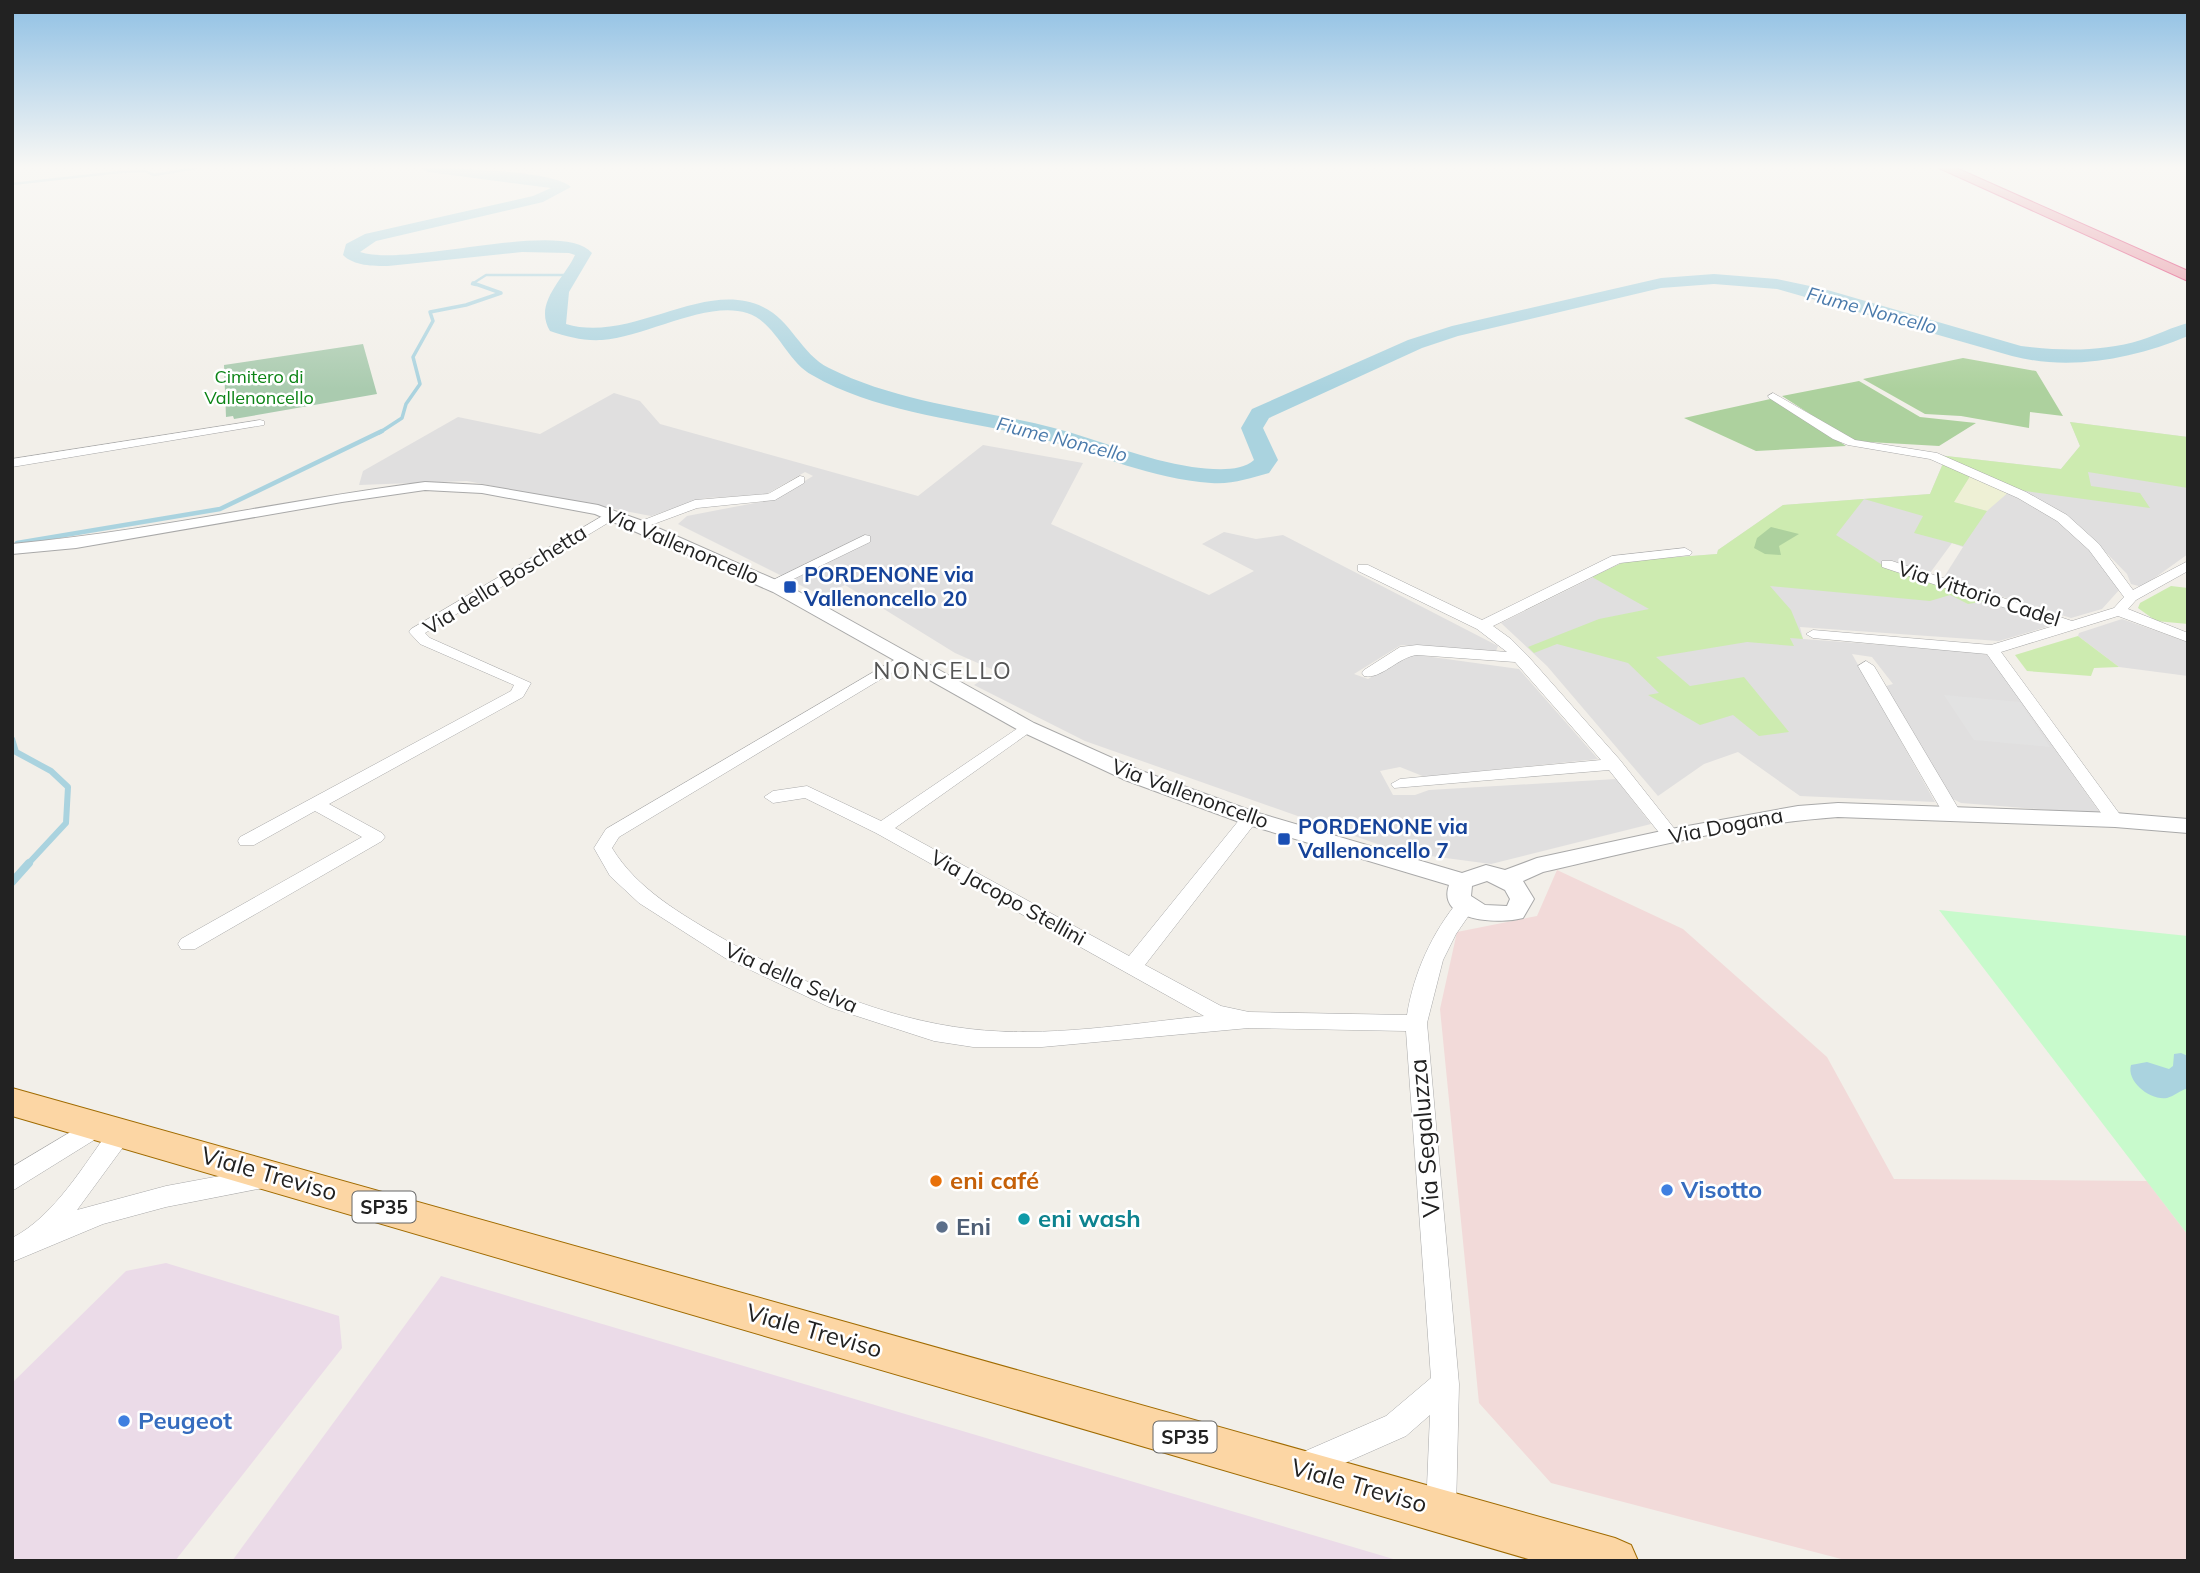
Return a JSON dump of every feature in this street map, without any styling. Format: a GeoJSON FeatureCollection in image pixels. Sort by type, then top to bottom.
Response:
{"type":"FeatureCollection","features":[{"type":"Feature","properties":{"kind":"highway"},"geometry":{"type":"LineString","coordinates":[[2109,241],[2188,277]]}},
{"type":"Feature","properties":{"kind":"highway"},"geometry":{"type":"LineString","coordinates":[[2125,241],[2188,269]]}},
{"type":"Feature","properties":{"kind":"main road","name":"Viale Treviso"},"geometry":{"type":"LineString","coordinates":[[12,1102],[1441,1510],[1568,1552],[1615,1561]]}},
{"type":"Feature","properties":{"kind":"street"},"geometry":{"type":"LineString","coordinates":[[1773,396],[1837,438],[1852,443],[1933,456],[2022,495],[2062,518],[2094,547],[2118,575],[2131,597]]}},
{"type":"Feature","properties":{"kind":"street"},"geometry":{"type":"LineString","coordinates":[[12,463],[260,423]]}},
{"type":"Feature","properties":{"kind":"street"},"geometry":{"type":"LineString","coordinates":[[638,525],[695,504],[771,498],[800,480]]}},
{"type":"Feature","properties":{"kind":"street","name":"Via Vallenoncello"},"geometry":{"type":"LineString","coordinates":[[12,549],[76,543],[342,496],[425,486],[469,488],[540,498],[611,515],[638,525],[772,584],[1027,727],[1132,775],[1464,893]]}},
{"type":"Feature","properties":{"kind":"street","name":"Via della Boschetta"},"geometry":{"type":"LineString","coordinates":[[247,841],[517,694],[523,683],[425,641],[416,632],[611,515]]}},
{"type":"Feature","properties":{"kind":"street"},"geometry":{"type":"LineString","coordinates":[[772,584],[866,539]]}},
{"type":"Feature","properties":{"kind":"street"},"geometry":{"type":"LineString","coordinates":[[1482,626],[1617,559],[1685,552]]}},
{"type":"Feature","properties":{"kind":"street","name":"Via Vittorio Cadel"},"geometry":{"type":"LineString","coordinates":[[1887,564],[2071,625]]}},
{"type":"Feature","properties":{"kind":"street"},"geometry":{"type":"LineString","coordinates":[[2188,565],[2131,597],[2119,611],[2188,638]]}},
{"type":"Feature","properties":{"kind":"street"},"geometry":{"type":"LineString","coordinates":[[1363,568],[1482,626],[1522,657],[1614,764],[1671,836]]}},
{"type":"Feature","properties":{"kind":"street","name":"Via Vittorio Cadel"},"geometry":{"type":"LineString","coordinates":[[1813,634],[1992,650],[2119,611]]}},
{"type":"Feature","properties":{"kind":"street"},"geometry":{"type":"LineString","coordinates":[[1370,673],[1400,652],[1418,650],[1522,657]]}},
{"type":"Feature","properties":{"kind":"street"},"geometry":{"type":"LineString","coordinates":[[1992,650],[2115,820]]}},
{"type":"Feature","properties":{"kind":"street","name":"Via della Selva"},"geometry":{"type":"LineString","coordinates":[[906,658],[612,833],[604,848],[616,870],[650,900],[731,955],[806,988],[898,1023],[971,1038],[1078,1035]]}},
{"type":"Feature","properties":{"kind":"street"},"geometry":{"type":"LineString","coordinates":[[1866,666],[1952,813]]}},
{"type":"Feature","properties":{"kind":"street"},"geometry":{"type":"LineString","coordinates":[[882,829],[1027,727]]}},
{"type":"Feature","properties":{"kind":"street"},"geometry":{"type":"LineString","coordinates":[[1400,784],[1614,764]]}},
{"type":"Feature","properties":{"kind":"street","name":"Via Jacopo Stellini"},"geometry":{"type":"LineString","coordinates":[[773,797],[807,792],[882,829],[1216,1013],[1249,1020]]}},
{"type":"Feature","properties":{"kind":"street"},"geometry":{"type":"LineString","coordinates":[[188,944],[376,837],[315,804]]}},
{"type":"Feature","properties":{"kind":"street","name":"Via Dogana"},"geometry":{"type":"LineString","coordinates":[[1464,893],[1468,876],[1486,873],[1506,879],[1537,866],[1671,836],[1798,813],[1888,810],[2115,820],[2188,826]]}},
{"type":"Feature","properties":{"kind":"street"},"geometry":{"type":"LineString","coordinates":[[1133,966],[1250,818]]}},
{"type":"Feature","properties":{"kind":"street"},"geometry":{"type":"LineString","coordinates":[[1464,893],[1485,915],[1515,912],[1522,899],[1520,892],[1506,879]]}},
{"type":"Feature","properties":{"kind":"street","name":"Via Segaluzza"},"geometry":{"type":"LineString","coordinates":[[1441,1510],[1445,1384],[1416,1023],[1419,1001],[1464,893]]}},
{"type":"Feature","properties":{"kind":"street","name":"Via Jacopo Stellini"},"geometry":{"type":"LineString","coordinates":[[1078,1035],[1249,1020],[1416,1023]]}},
{"type":"Feature","properties":{"kind":"street"},"geometry":{"type":"LineString","coordinates":[[12,1181],[31,1166],[110,1129]]}},
{"type":"Feature","properties":{"kind":"street"},"geometry":{"type":"LineString","coordinates":[[40,1236],[77,1193],[110,1129]]}},
{"type":"Feature","properties":{"kind":"street"},"geometry":{"type":"LineString","coordinates":[[12,1251],[40,1236],[134,1203],[274,1176]]}},
{"type":"Feature","properties":{"kind":"street"},"geometry":{"type":"LineString","coordinates":[[1297,1469],[1396,1426],[1445,1384]]}},
{"type":"Feature","properties":{"kind":"shaded area"},"geometry":{"type":"Polygon","coordinates":[[[614,393],[640,401],[660,424],[918,496],[983,445],[1083,463],[1051,524],[1209,595],[1254,571],[1202,544],[1224,532],[1256,539],[1283,535],[1498,646],[1496,651],[1401,645],[1354,674],[1368,679],[1410,654],[1519,669],[1598,759],[1425,777],[1400,767],[1380,771],[1393,795],[1415,795],[1429,790],[1616,779],[1651,824],[1491,864],[1400,852],[1085,741],[974,685],[996,671],[955,653],[845,585],[822,596],[678,524],[687,516],[775,499],[813,476],[805,472],[765,495],[705,498],[651,516],[467,481],[359,485],[363,471],[458,417],[540,434],[614,393]]]}},
{"type":"Feature","properties":{"kind":"shaded area"},"geometry":{"type":"Polygon","coordinates":[[[2070,422],[2188,437],[2188,554],[2142,587],[2131,584],[2127,574],[2085,531],[2062,513],[2057,517],[2105,565],[2120,589],[2102,609],[2071,618],[1949,580],[1944,577],[1963,547],[1952,543],[1930,573],[1892,562],[2053,625],[1999,641],[1800,627],[1803,639],[1979,652],[1989,656],[2101,814],[1961,803],[1951,798],[1889,697],[1886,686],[1893,684],[1872,657],[1852,654],[1935,802],[1800,796],[1738,752],[1704,764],[1658,796],[1547,666],[1501,623],[1626,561],[1717,554],[1718,550],[1783,505],[1930,494],[1944,461],[1920,453],[2061,469],[2080,446],[2070,422]]]}},
{"type":"Feature","properties":{"kind":"shaded area"},"geometry":{"type":"Polygon","coordinates":[[[2122,619],[2188,642],[2188,676],[2119,667],[2078,636],[2079,633],[2122,619]]]}},
{"type":"Feature","properties":{"kind":"shaded area"},"geometry":{"type":"Polygon","coordinates":[[[1944,695],[2020,702],[2050,747],[1974,740],[1944,695]]]}},
{"type":"Feature","properties":{"kind":"shaded area"},"geometry":{"type":"Polygon","coordinates":[[[1557,870],[1683,929],[1827,1057],[1894,1179],[2147,1181],[2188,1235],[2188,1561],[1849,1561],[1551,1483],[1479,1403],[1440,1009],[1457,932],[1537,916],[1557,870]]]}},
{"type":"Feature","properties":{"kind":"shaded area","name":"Peugeot"},"geometry":{"type":"Polygon","coordinates":[[[166,1263],[339,1316],[342,1348],[175,1561],[12,1561],[12,1383],[126,1271],[166,1263]]]}},
{"type":"Feature","properties":{"kind":"shaded area"},"geometry":{"type":"Polygon","coordinates":[[[441,1276],[1400,1561],[232,1561],[441,1276]]]}},
{"type":"Feature","properties":{"kind":"green space","name":"Cimitero di Vallenoncello"},"geometry":{"type":"Polygon","coordinates":[[[363,344],[377,394],[234,419],[233,416],[226,417],[224,365],[363,344]]]}},
{"type":"Feature","properties":{"kind":"green space"},"geometry":{"type":"Polygon","coordinates":[[[1963,358],[2036,371],[2063,416],[2030,412],[2029,428],[1961,416],[1925,414],[1863,379],[1963,358]]]}},
{"type":"Feature","properties":{"kind":"green space"},"geometry":{"type":"Polygon","coordinates":[[[1859,381],[1920,417],[1976,423],[1939,446],[1852,441],[1782,396],[1859,381]]]}},
{"type":"Feature","properties":{"kind":"green space"},"geometry":{"type":"Polygon","coordinates":[[[1775,398],[1846,446],[1756,451],[1684,418],[1775,398]]]}},
{"type":"Feature","properties":{"kind":"green space"},"geometry":{"type":"Polygon","coordinates":[[[2070,422],[2188,437],[2188,488],[2088,472],[2091,486],[2140,493],[2150,508],[2018,490],[1972,473],[1954,502],[1987,511],[1963,546],[1914,533],[1923,516],[1864,499],[1836,535],[1887,568],[1987,601],[1968,604],[1950,595],[1930,601],[1770,586],[1791,610],[1803,639],[1790,638],[1794,646],[1747,642],[1656,657],[1690,686],[1744,677],[1789,732],[1759,736],[1733,715],[1700,725],[1648,695],[1659,693],[1628,663],[1557,644],[1534,653],[1528,647],[1599,619],[1649,609],[1592,577],[1626,561],[1717,554],[1718,550],[1783,505],[1930,494],[1944,461],[1920,453],[2061,469],[2080,446],[2070,422]]]}},
{"type":"Feature","properties":{"kind":"green space"},"geometry":{"type":"Polygon","coordinates":[[[1972,473],[2010,491],[1987,511],[1953,502],[1972,473]]]}},
{"type":"Feature","properties":{"kind":"green space"},"geometry":{"type":"Polygon","coordinates":[[[1771,527],[1799,534],[1779,546],[1781,555],[1765,554],[1754,548],[1757,538],[1771,527]]]}},
{"type":"Feature","properties":{"kind":"green space"},"geometry":{"type":"Polygon","coordinates":[[[2171,586],[2188,588],[2188,624],[2156,621],[2138,608],[2140,603],[2171,586]]]}},
{"type":"Feature","properties":{"kind":"green space"},"geometry":{"type":"Polygon","coordinates":[[[2078,636],[2119,667],[2094,668],[2091,676],[2027,671],[2015,655],[2078,636]]]}},
{"type":"Feature","properties":{"kind":"green space"},"geometry":{"type":"Polygon","coordinates":[[[1939,910],[2188,936],[2188,1235],[1939,910]]]}},
{"type":"Feature","properties":{"kind":"water"},"geometry":{"type":"Polygon","coordinates":[[[2174,1054],[2188,1056],[2188,1088],[2170,1097],[2161,1098],[2141,1089],[2132,1078],[2131,1065],[2147,1062],[2169,1069],[2173,1066],[2174,1054]]]}},
{"type":"Feature","properties":{"kind":"waterway","name":"Fiume Noncello"},"geometry":{"type":"LineString","coordinates":[[363,241],[352,248],[351,255],[369,261],[522,247],[571,248],[584,253],[560,292],[555,313],[557,327],[579,334],[604,334],[710,308],[733,305],[754,309],[772,321],[810,365],[846,384],[902,402],[1049,434],[1151,465],[1213,476],[1260,468],[1266,460],[1252,428],[1260,414],[1277,404],[1415,344],[1452,332],[1661,283],[1714,279],[1777,284],[1818,293],[2019,352],[2041,355],[2105,354],[2146,345],[2188,329]]}},
{"type":"Feature","properties":{"kind":"waterway"},"geometry":{"type":"LineString","coordinates":[[473,283],[486,275],[569,275]]}},
{"type":"Feature","properties":{"kind":"waterway"},"geometry":{"type":"LineString","coordinates":[[379,433],[402,418],[406,404],[420,384],[413,357],[433,321],[430,312],[466,305],[501,293],[473,283]]}},
{"type":"Feature","properties":{"kind":"waterway"},"geometry":{"type":"LineString","coordinates":[[473,283],[476,285]]}},
{"type":"Feature","properties":{"kind":"waterway"},"geometry":{"type":"LineString","coordinates":[[17,543],[220,509],[382,431]]}},
{"type":"Feature","properties":{"kind":"waterway"},"geometry":{"type":"LineString","coordinates":[[12,739],[16,752],[51,771],[68,787],[66,823],[27,865]]}},
{"type":"Feature","properties":{"kind":"waterway"},"geometry":{"type":"LineString","coordinates":[[12,882],[29,863]]}},
{"type":"Feature","properties":{"kind":"place","name":"PORDENONE via Vallenoncello 20"},"geometry":{"type":"Point","coordinates":[790,587]}},
{"type":"Feature","properties":{"kind":"place","name":"PORDENONE via Vallenoncello 7"},"geometry":{"type":"Point","coordinates":[1284,839]}},
{"type":"Feature","properties":{"kind":"place","name":"eni café"},"geometry":{"type":"Point","coordinates":[936,1181]}},
{"type":"Feature","properties":{"kind":"place","name":"Visotto"},"geometry":{"type":"Point","coordinates":[1667,1190]}},
{"type":"Feature","properties":{"kind":"place","name":"eni wash"},"geometry":{"type":"Point","coordinates":[1024,1219]}},
{"type":"Feature","properties":{"kind":"place","name":"Eni"},"geometry":{"type":"Point","coordinates":[942,1227]}},
{"type":"Feature","properties":{"kind":"place","name":"Peugeot"},"geometry":{"type":"Point","coordinates":[124,1421]}},
{"type":"Feature","properties":{"kind":"district","name":"NONCELLO"},"geometry":{"type":"Point","coordinates":[943,671]}}]}
